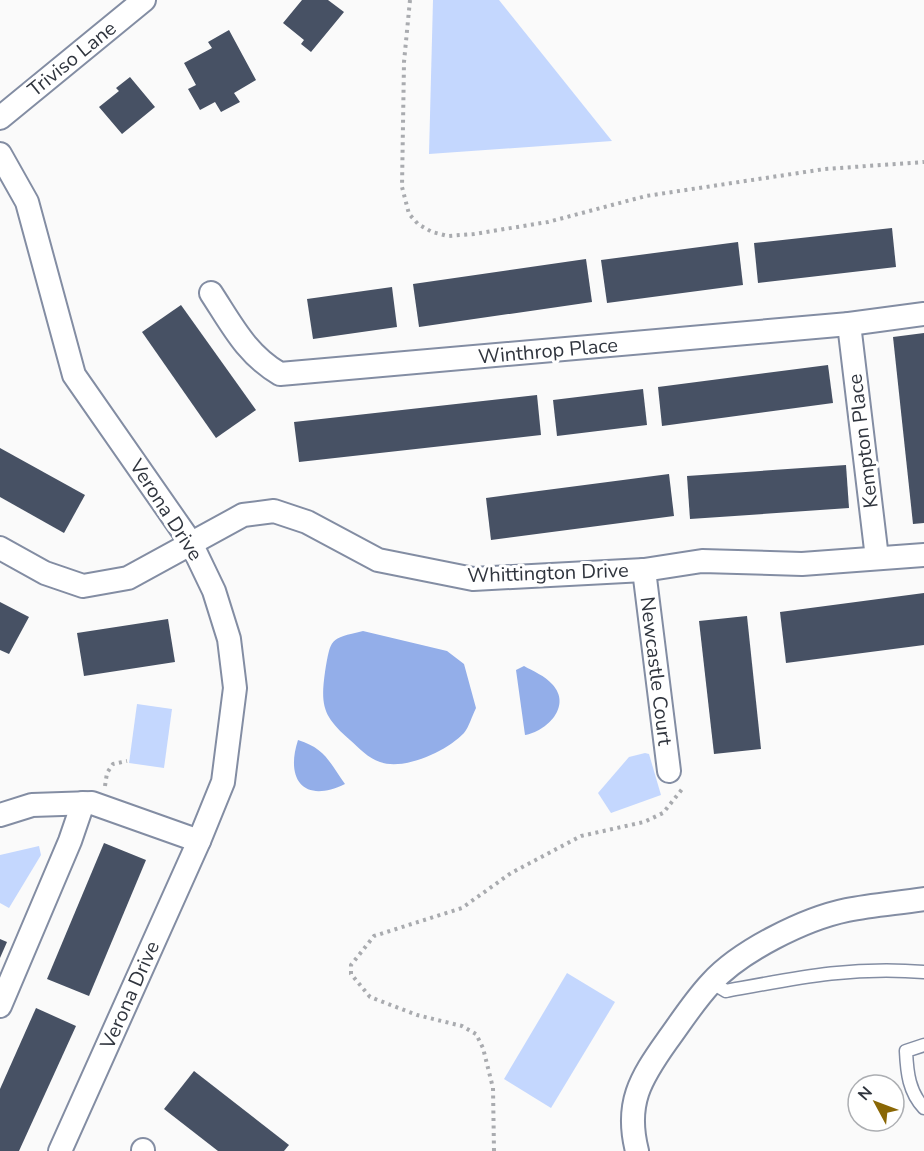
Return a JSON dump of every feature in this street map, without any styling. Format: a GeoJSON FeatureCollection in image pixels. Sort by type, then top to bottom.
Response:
{"type":"FeatureCollection","features":[{"type":"Feature","properties":{"kind":"street","name":"Triviso Lane"},"geometry":{"type":"LineString","coordinates":[[0,118],[144,0]]}},
{"type":"Feature","properties":{"kind":"street","name":"Verona Drive"},"geometry":{"type":"LineString","coordinates":[[0,153],[27,202],[74,375],[191,543],[214,591],[229,639],[235,688],[223,782],[62,1149]]}},
{"type":"Feature","properties":{"kind":"street","name":"Winthrop Place"},"geometry":{"type":"LineString","coordinates":[[211,293],[244,345],[260,362],[280,374],[849,324],[924,314]]}},
{"type":"Feature","properties":{"kind":"street","name":"Kempton Place"},"geometry":{"type":"LineString","coordinates":[[849,324],[877,558]]}},
{"type":"Feature","properties":{"kind":"street","name":"Whittington Drive"},"geometry":{"type":"LineString","coordinates":[[0,548],[45,573],[83,585],[128,578],[243,515],[274,511],[307,522],[378,560],[473,579],[644,570],[702,561],[801,564],[924,555]]}},
{"type":"Feature","properties":{"kind":"street","name":"Newcastle Court"},"geometry":{"type":"LineString","coordinates":[[644,570],[669,771]]}},
{"type":"Feature","properties":{"kind":"street"},"geometry":{"type":"LineString","coordinates":[[0,1006],[70,841],[83,803]]}},
{"type":"Feature","properties":{"kind":"street"},"geometry":{"type":"LineString","coordinates":[[0,815],[32,804],[92,803],[199,841]]}},
{"type":"Feature","properties":{"kind":"street"},"geometry":{"type":"LineString","coordinates":[[637,1151],[633,1135],[632,1110],[637,1089],[647,1069],[711,982],[732,964],[775,936],[844,910],[924,899]]}},
{"type":"Feature","properties":{"kind":"lane"},"geometry":{"type":"LineString","coordinates":[[711,982],[726,992],[817,974],[879,968],[924,972]]}},
{"type":"Feature","properties":{"kind":"lane"},"geometry":{"type":"LineString","coordinates":[[924,1045],[906,1051],[907,1074],[915,1099],[924,1108]]}},
{"type":"Feature","properties":{"kind":"path"},"geometry":{"type":"LineString","coordinates":[[410,0],[404,62],[402,187],[409,214],[418,224],[432,232],[448,236],[474,234],[548,222],[657,194],[825,169],[924,162]]}},
{"type":"Feature","properties":{"kind":"path"},"geometry":{"type":"LineString","coordinates":[[104,786],[113,764],[126,761]]}},
{"type":"Feature","properties":{"kind":"path"},"geometry":{"type":"LineString","coordinates":[[494,1151],[493,1088],[483,1048],[476,1034],[462,1026],[417,1015],[370,997],[351,974],[351,965],[374,936],[462,908],[511,873],[581,836],[644,822],[663,813],[678,798],[684,787]]}},
{"type":"Feature","properties":{"kind":"shaded area"},"geometry":{"type":"Polygon","coordinates":[[[433,0],[499,0],[612,141],[429,154],[433,0]]]}},
{"type":"Feature","properties":{"kind":"shaded area"},"geometry":{"type":"Polygon","coordinates":[[[363,631],[447,651],[464,664],[476,708],[464,733],[425,758],[413,762],[390,764],[372,758],[334,725],[326,710],[323,694],[329,652],[338,639],[363,631]]]}},
{"type":"Feature","properties":{"kind":"shaded area"},"geometry":{"type":"Polygon","coordinates":[[[524,666],[549,681],[558,692],[560,701],[554,717],[548,723],[541,729],[525,735],[516,670],[524,666]]]}},
{"type":"Feature","properties":{"kind":"shaded area"},"geometry":{"type":"Polygon","coordinates":[[[137,704],[172,709],[164,768],[129,763],[137,704]]]}},
{"type":"Feature","properties":{"kind":"shaded area"},"geometry":{"type":"Polygon","coordinates":[[[298,740],[321,752],[345,784],[319,791],[301,784],[296,777],[294,767],[298,740]]]}},
{"type":"Feature","properties":{"kind":"shaded area"},"geometry":{"type":"Polygon","coordinates":[[[649,754],[661,795],[611,813],[598,793],[629,757],[649,754]]]}},
{"type":"Feature","properties":{"kind":"shaded area"},"geometry":{"type":"Polygon","coordinates":[[[39,846],[41,855],[9,908],[0,903],[0,855],[39,846]]]}},
{"type":"Feature","properties":{"kind":"shaded area"},"geometry":{"type":"Polygon","coordinates":[[[567,973],[615,1002],[551,1108],[504,1079],[567,973]]]}},
{"type":"Feature","properties":{"kind":"building"},"geometry":{"type":"Polygon","coordinates":[[[302,0],[328,0],[344,12],[311,52],[301,44],[304,40],[283,23],[302,0]]]}},
{"type":"Feature","properties":{"kind":"building"},"geometry":{"type":"Polygon","coordinates":[[[229,30],[256,80],[234,93],[240,102],[221,112],[215,102],[200,110],[188,89],[196,85],[184,63],[212,48],[208,42],[229,30]]]}},
{"type":"Feature","properties":{"kind":"building"},"geometry":{"type":"Polygon","coordinates":[[[130,77],[155,107],[122,134],[99,107],[119,91],[116,88],[130,77]]]}},
{"type":"Feature","properties":{"kind":"building"},"geometry":{"type":"Polygon","coordinates":[[[892,228],[896,267],[758,283],[754,243],[892,228]]]}},
{"type":"Feature","properties":{"kind":"building"},"geometry":{"type":"Polygon","coordinates":[[[738,242],[743,285],[607,303],[601,260],[738,242]]]}},
{"type":"Feature","properties":{"kind":"building"},"geometry":{"type":"Polygon","coordinates":[[[586,259],[592,302],[419,327],[413,284],[586,259]]]}},
{"type":"Feature","properties":{"kind":"building"},"geometry":{"type":"Polygon","coordinates":[[[392,287],[397,327],[313,339],[307,299],[392,287]]]}},
{"type":"Feature","properties":{"kind":"building"},"geometry":{"type":"Polygon","coordinates":[[[181,305],[256,410],[216,438],[142,332],[181,305]]]}},
{"type":"Feature","properties":{"kind":"building"},"geometry":{"type":"Polygon","coordinates":[[[924,333],[924,523],[913,524],[893,337],[924,333]]]}},
{"type":"Feature","properties":{"kind":"building"},"geometry":{"type":"Polygon","coordinates":[[[828,365],[833,403],[662,426],[658,387],[828,365]]]}},
{"type":"Feature","properties":{"kind":"building"},"geometry":{"type":"Polygon","coordinates":[[[643,389],[647,425],[557,436],[553,400],[643,389]]]}},
{"type":"Feature","properties":{"kind":"building"},"geometry":{"type":"Polygon","coordinates":[[[537,395],[541,435],[299,462],[294,422],[537,395]]]}},
{"type":"Feature","properties":{"kind":"building"},"geometry":{"type":"Polygon","coordinates":[[[0,448],[85,495],[64,533],[0,497],[0,448]]]}},
{"type":"Feature","properties":{"kind":"building"},"geometry":{"type":"Polygon","coordinates":[[[846,465],[849,508],[690,519],[687,476],[846,465]]]}},
{"type":"Feature","properties":{"kind":"building"},"geometry":{"type":"Polygon","coordinates":[[[669,474],[674,516],[491,540],[486,498],[669,474]]]}},
{"type":"Feature","properties":{"kind":"building"},"geometry":{"type":"Polygon","coordinates":[[[924,593],[924,645],[786,663],[780,612],[924,593]]]}},
{"type":"Feature","properties":{"kind":"building"},"geometry":{"type":"Polygon","coordinates":[[[0,602],[29,617],[9,654],[0,650],[0,602]]]}},
{"type":"Feature","properties":{"kind":"building"},"geometry":{"type":"Polygon","coordinates":[[[747,616],[761,749],[714,754],[699,621],[747,616]]]}},
{"type":"Feature","properties":{"kind":"building"},"geometry":{"type":"Polygon","coordinates":[[[168,619],[175,662],[84,676],[77,633],[168,619]]]}},
{"type":"Feature","properties":{"kind":"building"},"geometry":{"type":"Polygon","coordinates":[[[104,843],[146,860],[89,996],[47,979],[104,843]]]}},
{"type":"Feature","properties":{"kind":"building"},"geometry":{"type":"Polygon","coordinates":[[[0,939],[7,942],[0,958],[0,939]]]}},
{"type":"Feature","properties":{"kind":"building"},"geometry":{"type":"Polygon","coordinates":[[[36,1008],[76,1026],[19,1151],[0,1151],[0,1089],[36,1008]]]}},
{"type":"Feature","properties":{"kind":"building"},"geometry":{"type":"Polygon","coordinates":[[[194,1071],[289,1145],[284,1151],[218,1151],[164,1109],[194,1071]]]}}]}
